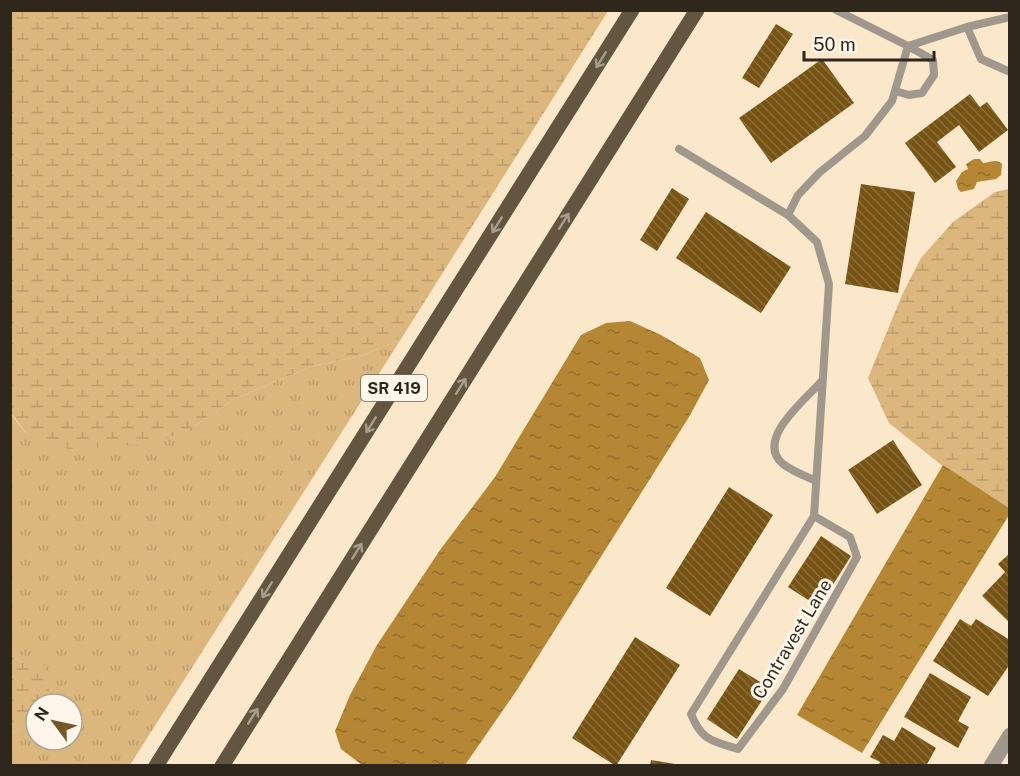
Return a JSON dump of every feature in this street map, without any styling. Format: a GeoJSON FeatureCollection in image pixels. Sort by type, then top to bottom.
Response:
{"type":"FeatureCollection","features":[{"type":"Feature","properties":{"kind":"main road","name":"SR 419"},"geometry":{"type":"LineString","coordinates":[[156,765],[632,10]]}},
{"type":"Feature","properties":{"kind":"main road","name":"SR 419"},"geometry":{"type":"LineString","coordinates":[[222,765],[697,10]]}},
{"type":"Feature","properties":{"kind":"street"},"geometry":{"type":"LineString","coordinates":[[991,765],[1010,735]]}},
{"type":"Feature","properties":{"kind":"lane"},"geometry":{"type":"LineString","coordinates":[[836,10],[933,60],[934,75],[922,93],[909,94],[895,91]]}},
{"type":"Feature","properties":{"kind":"lane"},"geometry":{"type":"LineString","coordinates":[[908,46],[967,27],[1010,17]]}},
{"type":"Feature","properties":{"kind":"lane"},"geometry":{"type":"LineString","coordinates":[[967,27],[981,58],[1010,72]]}},
{"type":"Feature","properties":{"kind":"lane"},"geometry":{"type":"LineString","coordinates":[[788,215],[798,195],[820,172],[865,136],[892,101],[908,46]]}},
{"type":"Feature","properties":{"kind":"lane","name":"Contravest Lane"},"geometry":{"type":"LineString","coordinates":[[679,149],[788,215],[817,242],[829,284],[814,516],[691,714],[698,731],[713,742],[738,749],[783,689],[857,557],[850,537],[814,516]]}},
{"type":"Feature","properties":{"kind":"lane"},"geometry":{"type":"LineString","coordinates":[[816,481],[784,465],[773,450],[773,442],[786,420],[822,381]]}},
{"type":"Feature","properties":{"kind":"green space"},"geometry":{"type":"Polygon","coordinates":[[[10,11],[608,11],[401,339],[361,356],[312,366],[233,400],[185,432],[149,444],[69,449],[28,436],[11,413],[10,11]]]}},
{"type":"Feature","properties":{"kind":"green space"},"geometry":{"type":"Polygon","coordinates":[[[1009,189],[1009,508],[940,464],[889,423],[868,378],[902,295],[921,258],[953,222],[995,192],[1009,189]]]}},
{"type":"Feature","properties":{"kind":"green space"},"geometry":{"type":"Polygon","coordinates":[[[401,339],[130,765],[11,765],[11,734],[24,725],[24,752],[84,752],[84,692],[41,692],[11,655],[10,413],[28,436],[185,432],[233,400],[312,366],[361,356],[401,339]]]}},
{"type":"Feature","properties":{"kind":"green space"},"geometry":{"type":"Polygon","coordinates":[[[11,655],[41,661],[50,687],[49,692],[24,692],[24,725],[11,734],[11,655]]]}},
{"type":"Feature","properties":{"kind":"water"},"geometry":{"type":"Polygon","coordinates":[[[974,159],[980,159],[983,163],[1000,162],[1002,164],[1001,175],[996,179],[977,182],[974,189],[961,192],[956,181],[962,172],[968,169],[966,164],[974,159]]]}},
{"type":"Feature","properties":{"kind":"water"},"geometry":{"type":"Polygon","coordinates":[[[630,321],[661,335],[700,358],[709,380],[689,417],[517,690],[465,765],[362,765],[341,749],[335,731],[350,695],[377,645],[440,550],[495,477],[581,335],[606,323],[630,321]]]}},
{"type":"Feature","properties":{"kind":"water"},"geometry":{"type":"Polygon","coordinates":[[[943,465],[1009,508],[1009,515],[862,753],[797,715],[943,465]]]}},
{"type":"Feature","properties":{"kind":"building"},"geometry":{"type":"Polygon","coordinates":[[[776,24],[793,34],[759,88],[742,78],[776,24]]]}},
{"type":"Feature","properties":{"kind":"building"},"geometry":{"type":"Polygon","coordinates":[[[822,59],[854,103],[771,163],[739,118],[822,59]]]}},
{"type":"Feature","properties":{"kind":"building"},"geometry":{"type":"Polygon","coordinates":[[[970,94],[980,107],[987,102],[1008,130],[979,152],[959,125],[937,142],[956,167],[935,183],[905,143],[970,94]]]}},
{"type":"Feature","properties":{"kind":"building"},"geometry":{"type":"Polygon","coordinates":[[[861,184],[915,192],[898,293],[845,284],[861,184]]]}},
{"type":"Feature","properties":{"kind":"building"},"geometry":{"type":"Polygon","coordinates":[[[672,188],[689,199],[657,251],[640,240],[672,188]]]}},
{"type":"Feature","properties":{"kind":"building"},"geometry":{"type":"Polygon","coordinates":[[[706,212],[791,267],[761,313],[676,258],[706,212]]]}},
{"type":"Feature","properties":{"kind":"building"},"geometry":{"type":"Polygon","coordinates":[[[893,440],[922,485],[877,514],[848,470],[893,440]]]}},
{"type":"Feature","properties":{"kind":"building"},"geometry":{"type":"Polygon","coordinates":[[[729,487],[773,515],[710,616],[666,588],[729,487]]]}},
{"type":"Feature","properties":{"kind":"building"},"geometry":{"type":"Polygon","coordinates":[[[821,536],[851,556],[819,607],[788,587],[821,536]]]}},
{"type":"Feature","properties":{"kind":"building"},"geometry":{"type":"Polygon","coordinates":[[[1010,553],[1010,623],[982,596],[1005,572],[998,564],[1010,553]]]}},
{"type":"Feature","properties":{"kind":"building"},"geometry":{"type":"Polygon","coordinates":[[[960,619],[971,626],[976,619],[1010,640],[1010,664],[988,696],[933,661],[960,619]]]}},
{"type":"Feature","properties":{"kind":"building"},"geometry":{"type":"Polygon","coordinates":[[[635,637],[680,665],[616,766],[572,738],[635,637]]]}},
{"type":"Feature","properties":{"kind":"building"},"geometry":{"type":"Polygon","coordinates":[[[739,669],[770,688],[737,739],[707,719],[739,669]]]}},
{"type":"Feature","properties":{"kind":"building"},"geometry":{"type":"Polygon","coordinates":[[[930,673],[971,697],[958,721],[969,727],[958,748],[904,717],[930,673]]]}},
{"type":"Feature","properties":{"kind":"building"},"geometry":{"type":"Polygon","coordinates":[[[902,727],[936,748],[926,766],[878,766],[880,762],[870,757],[883,735],[894,741],[902,727]]]}},
{"type":"Feature","properties":{"kind":"building"},"geometry":{"type":"Polygon","coordinates":[[[651,760],[675,764],[675,766],[650,766],[651,760]]]}}]}
